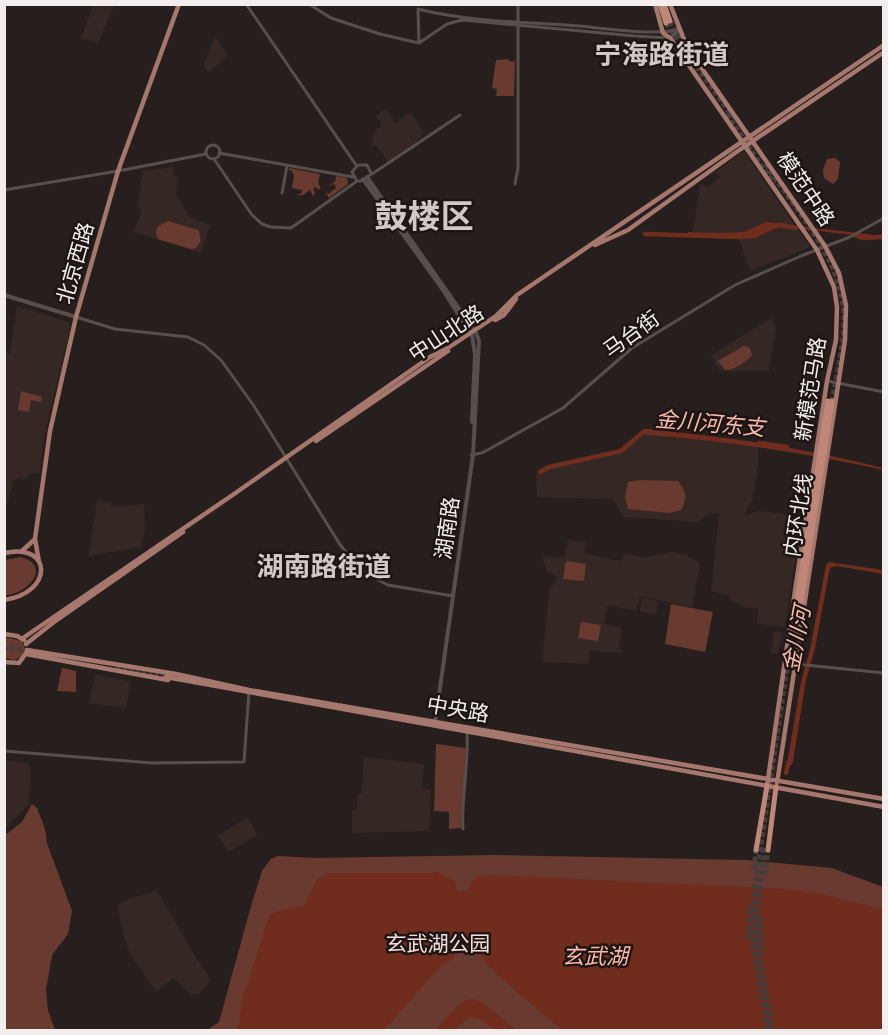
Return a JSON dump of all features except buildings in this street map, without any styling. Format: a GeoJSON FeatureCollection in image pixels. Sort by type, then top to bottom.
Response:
{"type":"FeatureCollection","features":[{"type":"Feature","properties":{"kind":"highway"},"geometry":{"type":"LineString","coordinates":[[662,4],[668,22]]}},
{"type":"Feature","properties":{"kind":"highway","name":"内环北线"},"geometry":{"type":"LineString","coordinates":[[805,568],[830,401]]}},
{"type":"Feature","properties":{"kind":"highway"},"geometry":{"type":"LineString","coordinates":[[810,497],[820,465]]}},
{"type":"Feature","properties":{"kind":"highway","name":"内环北线"},"geometry":{"type":"LineString","coordinates":[[794,633],[821,474],[820,465]]}},
{"type":"Feature","properties":{"kind":"highway"},"geometry":{"type":"LineString","coordinates":[[821,474],[821,499]]}},
{"type":"Feature","properties":{"kind":"highway"},"geometry":{"type":"LineString","coordinates":[[805,568],[814,540]]}},
{"type":"Feature","properties":{"kind":"highway"},"geometry":{"type":"LineString","coordinates":[[802,544],[805,568]]}},
{"type":"Feature","properties":{"kind":"highway"},"geometry":{"type":"LineString","coordinates":[[756,850],[767,786]]}},
{"type":"Feature","properties":{"kind":"highway"},"geometry":{"type":"LineString","coordinates":[[768,850],[776,787]]}},
{"type":"Feature","properties":{"kind":"highway"},"geometry":{"type":"LineString","coordinates":[[764,799],[774,800]]}},
{"type":"Feature","properties":{"kind":"main road","name":"北京西路"},"geometry":{"type":"LineString","coordinates":[[39,562],[35,539],[50,431],[76,317],[118,171],[179,4]]}},
{"type":"Feature","properties":{"kind":"main road"},"geometry":{"type":"LineString","coordinates":[[655,4],[663,33]]}},
{"type":"Feature","properties":{"kind":"main road","name":"模范中路"},"geometry":{"type":"LineString","coordinates":[[670,4],[680,30],[701,68],[752,138],[825,246],[839,273],[846,305],[845,340],[834,414]]}},
{"type":"Feature","properties":{"kind":"main road","name":"模范中路"},"geometry":{"type":"LineString","coordinates":[[663,33],[670,38],[817,250]]}},
{"type":"Feature","properties":{"kind":"main road","name":"中山北路"},"geometry":{"type":"LineString","coordinates":[[473,333],[504,315],[518,297],[594,245],[628,230],[752,138],[884,45]]}},
{"type":"Feature","properties":{"kind":"main road","name":"中山北路"},"geometry":{"type":"LineString","coordinates":[[752,138],[884,52]]}},
{"type":"Feature","properties":{"kind":"main road","name":"中山北路"},"geometry":{"type":"LineString","coordinates":[[27,649],[106,584],[473,333],[501,312],[517,295],[744,144]]}},
{"type":"Feature","properties":{"kind":"main road"},"geometry":{"type":"LineString","coordinates":[[367,176],[473,333]]}},
{"type":"Feature","properties":{"kind":"main road","name":"新模范马路"},"geometry":{"type":"LineString","coordinates":[[776,787],[821,499],[820,465],[827,381],[836,339],[837,307],[833,283],[817,250]]}},
{"type":"Feature","properties":{"kind":"main road"},"geometry":{"type":"LineString","coordinates":[[4,295],[76,317]]}},
{"type":"Feature","properties":{"kind":"main road","name":"湖南路"},"geometry":{"type":"LineString","coordinates":[[434,724],[472,455],[475,354],[473,333]]}},
{"type":"Feature","properties":{"kind":"main road","name":"新模范马路"},"geometry":{"type":"LineString","coordinates":[[823,447],[834,414]]}},
{"type":"Feature","properties":{"kind":"main road"},"geometry":{"type":"LineString","coordinates":[[4,634],[23,638],[286,459]]}},
{"type":"Feature","properties":{"kind":"main road"},"geometry":{"type":"LineString","coordinates":[[767,786],[810,497]]}},
{"type":"Feature","properties":{"kind":"main road"},"geometry":{"type":"LineString","coordinates":[[21,551],[35,539]]}},
{"type":"Feature","properties":{"kind":"main road"},"geometry":{"type":"LineString","coordinates":[[4,553],[21,551],[31,553],[39,562],[40,577],[31,590],[20,597],[5,601]]}},
{"type":"Feature","properties":{"kind":"main road"},"geometry":{"type":"LineString","coordinates":[[4,662],[19,663],[27,649],[23,638]]}},
{"type":"Feature","properties":{"kind":"main road","name":"中央路"},"geometry":{"type":"LineString","coordinates":[[27,649],[178,681],[249,691]]}},
{"type":"Feature","properties":{"kind":"main road","name":"中央路"},"geometry":{"type":"LineString","coordinates":[[27,649],[176,674],[249,691]]}},
{"type":"Feature","properties":{"kind":"main road","name":"中央路"},"geometry":{"type":"LineString","coordinates":[[202,684],[166,676],[884,807]]}},
{"type":"Feature","properties":{"kind":"main road","name":"中央路"},"geometry":{"type":"LineString","coordinates":[[467,730],[884,799]]}},
{"type":"Feature","properties":{"kind":"main road"},"geometry":{"type":"LineString","coordinates":[[770,764],[776,766],[779,763]]}},
{"type":"Feature","properties":{"kind":"street"},"geometry":{"type":"LineString","coordinates":[[246,4],[356,165]]}},
{"type":"Feature","properties":{"kind":"street"},"geometry":{"type":"LineString","coordinates":[[309,4],[331,18],[386,36],[420,43]]}},
{"type":"Feature","properties":{"kind":"street"},"geometry":{"type":"LineString","coordinates":[[515,184],[518,168],[518,4]]}},
{"type":"Feature","properties":{"kind":"street"},"geometry":{"type":"LineString","coordinates":[[420,43],[418,9],[517,25],[663,33],[680,30]]}},
{"type":"Feature","properties":{"kind":"street"},"geometry":{"type":"LineString","coordinates":[[420,43],[433,32],[462,20],[670,38],[680,30]]}},
{"type":"Feature","properties":{"kind":"street"},"geometry":{"type":"LineString","coordinates":[[206,154],[214,159],[252,215],[262,224],[291,228],[357,181],[381,168],[460,115]]}},
{"type":"Feature","properties":{"kind":"street"},"geometry":{"type":"LineString","coordinates":[[206,154],[208,147],[213,146],[218,148],[219,153]]}},
{"type":"Feature","properties":{"kind":"street"},"geometry":{"type":"LineString","coordinates":[[219,153],[353,177],[357,181]]}},
{"type":"Feature","properties":{"kind":"street"},"geometry":{"type":"LineString","coordinates":[[214,159],[219,153]]}},
{"type":"Feature","properties":{"kind":"street"},"geometry":{"type":"LineString","coordinates":[[4,190],[206,154]]}},
{"type":"Feature","properties":{"kind":"street"},"geometry":{"type":"LineString","coordinates":[[282,193],[287,165]]}},
{"type":"Feature","properties":{"kind":"street"},"geometry":{"type":"LineString","coordinates":[[356,165],[365,165],[369,168],[367,176]]}},
{"type":"Feature","properties":{"kind":"street"},"geometry":{"type":"LineString","coordinates":[[353,177],[356,165]]}},
{"type":"Feature","properties":{"kind":"street","name":"马台街"},"geometry":{"type":"LineString","coordinates":[[472,455],[482,453],[563,408],[632,348],[735,285],[850,237],[884,218]]}},
{"type":"Feature","properties":{"kind":"street"},"geometry":{"type":"LineString","coordinates":[[876,223],[884,224]]}},
{"type":"Feature","properties":{"kind":"street"},"geometry":{"type":"LineString","coordinates":[[76,317],[115,329],[188,337],[204,345],[221,360],[242,389],[339,543],[359,570],[388,585],[452,596]]}},
{"type":"Feature","properties":{"kind":"street"},"geometry":{"type":"LineString","coordinates":[[827,381],[884,392]]}},
{"type":"Feature","properties":{"kind":"street"},"geometry":{"type":"LineString","coordinates":[[795,664],[884,673]]}},
{"type":"Feature","properties":{"kind":"street"},"geometry":{"type":"LineString","coordinates":[[4,751],[152,763],[244,762],[249,691]]}},
{"type":"Feature","properties":{"kind":"street"},"geometry":{"type":"LineString","coordinates":[[463,829],[462,805],[468,755],[467,730]]}},
{"type":"Feature","properties":{"kind":"shaded area"},"geometry":{"type":"Polygon","coordinates":[[[93,5],[114,5],[98,43],[81,38],[93,5]]]}},
{"type":"Feature","properties":{"kind":"shaded area"},"geometry":{"type":"Polygon","coordinates":[[[215,37],[228,55],[209,72],[203,66],[215,37]]]}},
{"type":"Feature","properties":{"kind":"shaded area"},"geometry":{"type":"Polygon","coordinates":[[[386,109],[396,123],[409,113],[412,114],[423,131],[421,138],[388,162],[377,145],[371,147],[374,132],[382,125],[376,116],[386,109]]]}},
{"type":"Feature","properties":{"kind":"shaded area"},"geometry":{"type":"Polygon","coordinates":[[[744,151],[810,247],[750,271],[740,242],[733,234],[693,232],[700,185],[709,186],[720,177],[717,171],[744,151]]]}},
{"type":"Feature","properties":{"kind":"shaded area"},"geometry":{"type":"Polygon","coordinates":[[[174,167],[173,175],[178,176],[176,194],[190,217],[210,225],[201,253],[133,232],[141,215],[138,203],[143,171],[174,167]]]}},
{"type":"Feature","properties":{"kind":"shaded area"},"geometry":{"type":"Polygon","coordinates":[[[17,306],[68,322],[70,328],[44,438],[40,473],[32,473],[24,480],[18,478],[12,482],[5,506],[5,354],[10,353],[17,306]]]}},
{"type":"Feature","properties":{"kind":"shaded area"},"geometry":{"type":"Polygon","coordinates":[[[772,318],[776,327],[769,371],[720,371],[711,355],[772,318]]]}},
{"type":"Feature","properties":{"kind":"shaded area"},"geometry":{"type":"Polygon","coordinates":[[[643,432],[666,433],[666,437],[758,446],[758,466],[752,502],[745,515],[757,511],[802,516],[785,627],[757,624],[758,608],[740,607],[740,604],[730,601],[730,596],[711,591],[719,514],[710,513],[698,522],[623,517],[614,500],[611,499],[537,497],[536,473],[549,467],[621,451],[643,432]]]}},
{"type":"Feature","properties":{"kind":"shaded area"},"geometry":{"type":"Polygon","coordinates":[[[97,500],[111,502],[111,507],[144,504],[145,528],[141,547],[89,556],[97,500]]]}},
{"type":"Feature","properties":{"kind":"shaded area"},"geometry":{"type":"Polygon","coordinates":[[[568,540],[586,542],[584,554],[621,561],[623,554],[646,557],[672,552],[686,555],[700,563],[692,607],[640,596],[636,611],[607,605],[604,624],[622,628],[619,649],[623,650],[622,653],[590,651],[588,664],[542,662],[549,587],[555,585],[557,577],[547,572],[542,556],[564,558],[568,540]]]}},
{"type":"Feature","properties":{"kind":"shaded area"},"geometry":{"type":"Polygon","coordinates":[[[642,598],[658,601],[656,614],[640,612],[642,598]]]}},
{"type":"Feature","properties":{"kind":"shaded area"},"geometry":{"type":"Polygon","coordinates":[[[774,631],[782,633],[778,654],[771,653],[774,631]]]}},
{"type":"Feature","properties":{"kind":"shaded area"},"geometry":{"type":"Polygon","coordinates":[[[95,674],[131,682],[126,708],[89,703],[95,674]]]}},
{"type":"Feature","properties":{"kind":"shaded area"},"geometry":{"type":"Polygon","coordinates":[[[364,757],[424,764],[422,788],[431,790],[429,831],[352,833],[352,811],[357,810],[358,793],[362,793],[364,757]]]}},
{"type":"Feature","properties":{"kind":"shaded area"},"geometry":{"type":"Polygon","coordinates":[[[5,760],[29,763],[30,774],[29,804],[5,829],[5,760]]]}},
{"type":"Feature","properties":{"kind":"shaded area"},"geometry":{"type":"Polygon","coordinates":[[[248,818],[257,835],[228,852],[218,835],[248,818]]]}},
{"type":"Feature","properties":{"kind":"shaded area"},"geometry":{"type":"Polygon","coordinates":[[[157,890],[211,980],[199,994],[190,994],[174,978],[156,992],[129,952],[118,905],[157,890]]]}},
{"type":"Feature","properties":{"kind":"green space"},"geometry":{"type":"Polygon","coordinates":[[[508,59],[513,62],[515,59],[514,96],[496,96],[497,89],[492,88],[496,60],[508,59]]]}},
{"type":"Feature","properties":{"kind":"green space"},"geometry":{"type":"Polygon","coordinates":[[[835,158],[840,162],[838,179],[833,184],[824,178],[823,170],[827,159],[835,158]]]}},
{"type":"Feature","properties":{"kind":"green space"},"geometry":{"type":"Polygon","coordinates":[[[289,168],[320,174],[318,183],[321,188],[318,190],[316,187],[313,188],[315,194],[313,196],[310,190],[303,195],[298,195],[302,190],[292,188],[294,176],[289,168]]]}},
{"type":"Feature","properties":{"kind":"green space"},"geometry":{"type":"Polygon","coordinates":[[[336,176],[347,178],[348,184],[329,198],[325,192],[328,194],[336,188],[334,184],[327,186],[335,182],[336,176]]]}},
{"type":"Feature","properties":{"kind":"green space"},"geometry":{"type":"Polygon","coordinates":[[[168,221],[198,230],[200,239],[196,248],[191,249],[158,239],[157,227],[168,221]]]}},
{"type":"Feature","properties":{"kind":"green space"},"geometry":{"type":"Polygon","coordinates":[[[744,346],[750,348],[752,355],[740,365],[725,370],[718,361],[744,346]]]}},
{"type":"Feature","properties":{"kind":"green space"},"geometry":{"type":"Polygon","coordinates":[[[21,391],[42,397],[41,402],[31,400],[29,412],[18,410],[21,391]]]}},
{"type":"Feature","properties":{"kind":"green space"},"geometry":{"type":"Polygon","coordinates":[[[678,481],[685,495],[681,510],[670,513],[628,509],[625,497],[628,482],[678,481]]]}},
{"type":"Feature","properties":{"kind":"green space"},"geometry":{"type":"Polygon","coordinates":[[[21,557],[30,561],[36,573],[28,585],[21,590],[5,595],[5,560],[21,557]]]}},
{"type":"Feature","properties":{"kind":"green space"},"geometry":{"type":"Polygon","coordinates":[[[566,561],[586,564],[584,581],[563,579],[566,561]]]}},
{"type":"Feature","properties":{"kind":"green space"},"geometry":{"type":"Polygon","coordinates":[[[671,604],[713,612],[705,652],[665,644],[671,604]]]}},
{"type":"Feature","properties":{"kind":"green space"},"geometry":{"type":"Polygon","coordinates":[[[581,622],[601,625],[598,641],[578,638],[581,622]]]}},
{"type":"Feature","properties":{"kind":"green space"},"geometry":{"type":"Polygon","coordinates":[[[4,637],[22,641],[25,649],[21,657],[14,660],[5,658],[4,637]]]}},
{"type":"Feature","properties":{"kind":"green space"},"geometry":{"type":"Polygon","coordinates":[[[62,668],[76,671],[76,692],[57,691],[62,668]]]}},
{"type":"Feature","properties":{"kind":"green space"},"geometry":{"type":"Polygon","coordinates":[[[436,744],[466,748],[461,828],[449,829],[449,812],[434,811],[436,744]]]}},
{"type":"Feature","properties":{"kind":"green space"},"geometry":{"type":"Polygon","coordinates":[[[32,804],[37,808],[45,829],[47,843],[72,911],[68,934],[52,955],[46,990],[48,1010],[55,1030],[5,1030],[5,835],[22,822],[32,804]]]}},
{"type":"Feature","properties":{"kind":"green space","name":"玄武湖"},"geometry":{"type":"Polygon","coordinates":[[[493,855],[746,860],[832,868],[883,887],[883,1030],[207,1030],[219,1022],[262,871],[271,859],[278,856],[315,858],[493,855]]]}},
{"type":"Feature","properties":{"kind":"water"},"geometry":{"type":"Polygon","coordinates":[[[766,222],[883,236],[884,239],[779,226],[750,235],[688,234],[688,232],[744,232],[766,222]]]}},
{"type":"Feature","properties":{"kind":"water"},"geometry":{"type":"Polygon","coordinates":[[[643,429],[704,435],[794,449],[883,468],[883,470],[766,448],[647,435],[643,429]]]}},
{"type":"Feature","properties":{"kind":"water"},"geometry":{"type":"Polygon","coordinates":[[[829,562],[883,570],[883,574],[837,566],[830,568],[815,648],[806,680],[792,765],[787,764],[801,682],[810,649],[826,565],[829,562]]]}},
{"type":"Feature","properties":{"kind":"water","name":"玄武湖"},"geometry":{"type":"Polygon","coordinates":[[[435,871],[454,880],[458,891],[468,891],[476,878],[492,875],[786,889],[823,894],[883,909],[883,1030],[563,1030],[485,962],[471,941],[460,942],[453,958],[437,970],[384,1030],[236,1030],[239,1024],[243,993],[269,915],[304,905],[318,879],[327,873],[433,873],[435,871]]]}},
{"type":"Feature","properties":{"kind":"water"},"geometry":{"type":"Polygon","coordinates":[[[470,998],[482,1002],[516,1030],[495,1030],[482,1020],[471,1017],[455,1030],[435,1030],[460,1004],[470,998]]]}},
{"type":"Feature","properties":{"kind":"waterway"},"geometry":{"type":"LineString","coordinates":[[645,234],[739,237],[754,236],[781,225],[796,228]]}},
{"type":"Feature","properties":{"kind":"waterway"},"geometry":{"type":"LineString","coordinates":[[854,235],[863,238],[884,237]]}},
{"type":"Feature","properties":{"kind":"waterway","name":"金川河东支"},"geometry":{"type":"LineString","coordinates":[[540,472],[549,467],[621,451],[643,432],[650,431]]}},
{"type":"Feature","properties":{"kind":"waterway","name":"金川河东支"},"geometry":{"type":"LineString","coordinates":[[760,443],[787,447]]}},
{"type":"Feature","properties":{"kind":"waterway","name":"金川河"},"geometry":{"type":"LineString","coordinates":[[786,773],[789,761]]}},
{"type":"Feature","properties":{"kind":"tunnel"},"geometry":{"type":"LineString","coordinates":[[670,21],[699,70],[733,117]]}},
{"type":"Feature","properties":{"kind":"tunnel"},"geometry":{"type":"LineString","coordinates":[[666,23],[677,40]]}},
{"type":"Feature","properties":{"kind":"tunnel"},"geometry":{"type":"LineString","coordinates":[[727,114],[774,184]]}},
{"type":"Feature","properties":{"kind":"tunnel"},"geometry":{"type":"LineString","coordinates":[[766,164],[823,249],[839,286],[844,329],[832,401]]}},
{"type":"Feature","properties":{"kind":"tunnel"},"geometry":{"type":"LineString","coordinates":[[768,1030],[752,938],[755,886],[792,633]]}},
{"type":"Feature","properties":{"kind":"tunnel"},"geometry":{"type":"LineString","coordinates":[[792,661],[796,634]]}},
{"type":"Feature","properties":{"kind":"tunnel"},"geometry":{"type":"LineString","coordinates":[[4,647],[31,651]]}},
{"type":"Feature","properties":{"kind":"tunnel"},"geometry":{"type":"LineString","coordinates":[[116,668],[166,677]]}},
{"type":"Feature","properties":{"kind":"tunnel"},"geometry":{"type":"LineString","coordinates":[[764,848],[756,932],[772,1030]]}},
{"type":"Feature","properties":{"kind":"tunnel"},"geometry":{"type":"LineString","coordinates":[[754,869],[756,850]]}},
{"type":"Feature","properties":{"kind":"tunnel"},"geometry":{"type":"LineString","coordinates":[[765,875],[768,850]]}},
{"type":"Feature","properties":{"kind":"tunnel"},"geometry":{"type":"LineString","coordinates":[[749,938],[750,905]]}},
{"type":"Feature","properties":{"kind":"tunnel"},"geometry":{"type":"LineString","coordinates":[[760,917],[762,950]]}},
{"type":"Feature","properties":{"kind":"district","name":"宁海路街道"},"geometry":{"type":"Point","coordinates":[662,54]}},
{"type":"Feature","properties":{"kind":"district","name":"鼓楼区"},"geometry":{"type":"Point","coordinates":[424,216]}},
{"type":"Feature","properties":{"kind":"district","name":"湖南路街道"},"geometry":{"type":"Point","coordinates":[324,566]}},
{"type":"Feature","properties":{"kind":"park label","name":"玄武湖公园"},"geometry":{"type":"Point","coordinates":[438,943]}}]}
